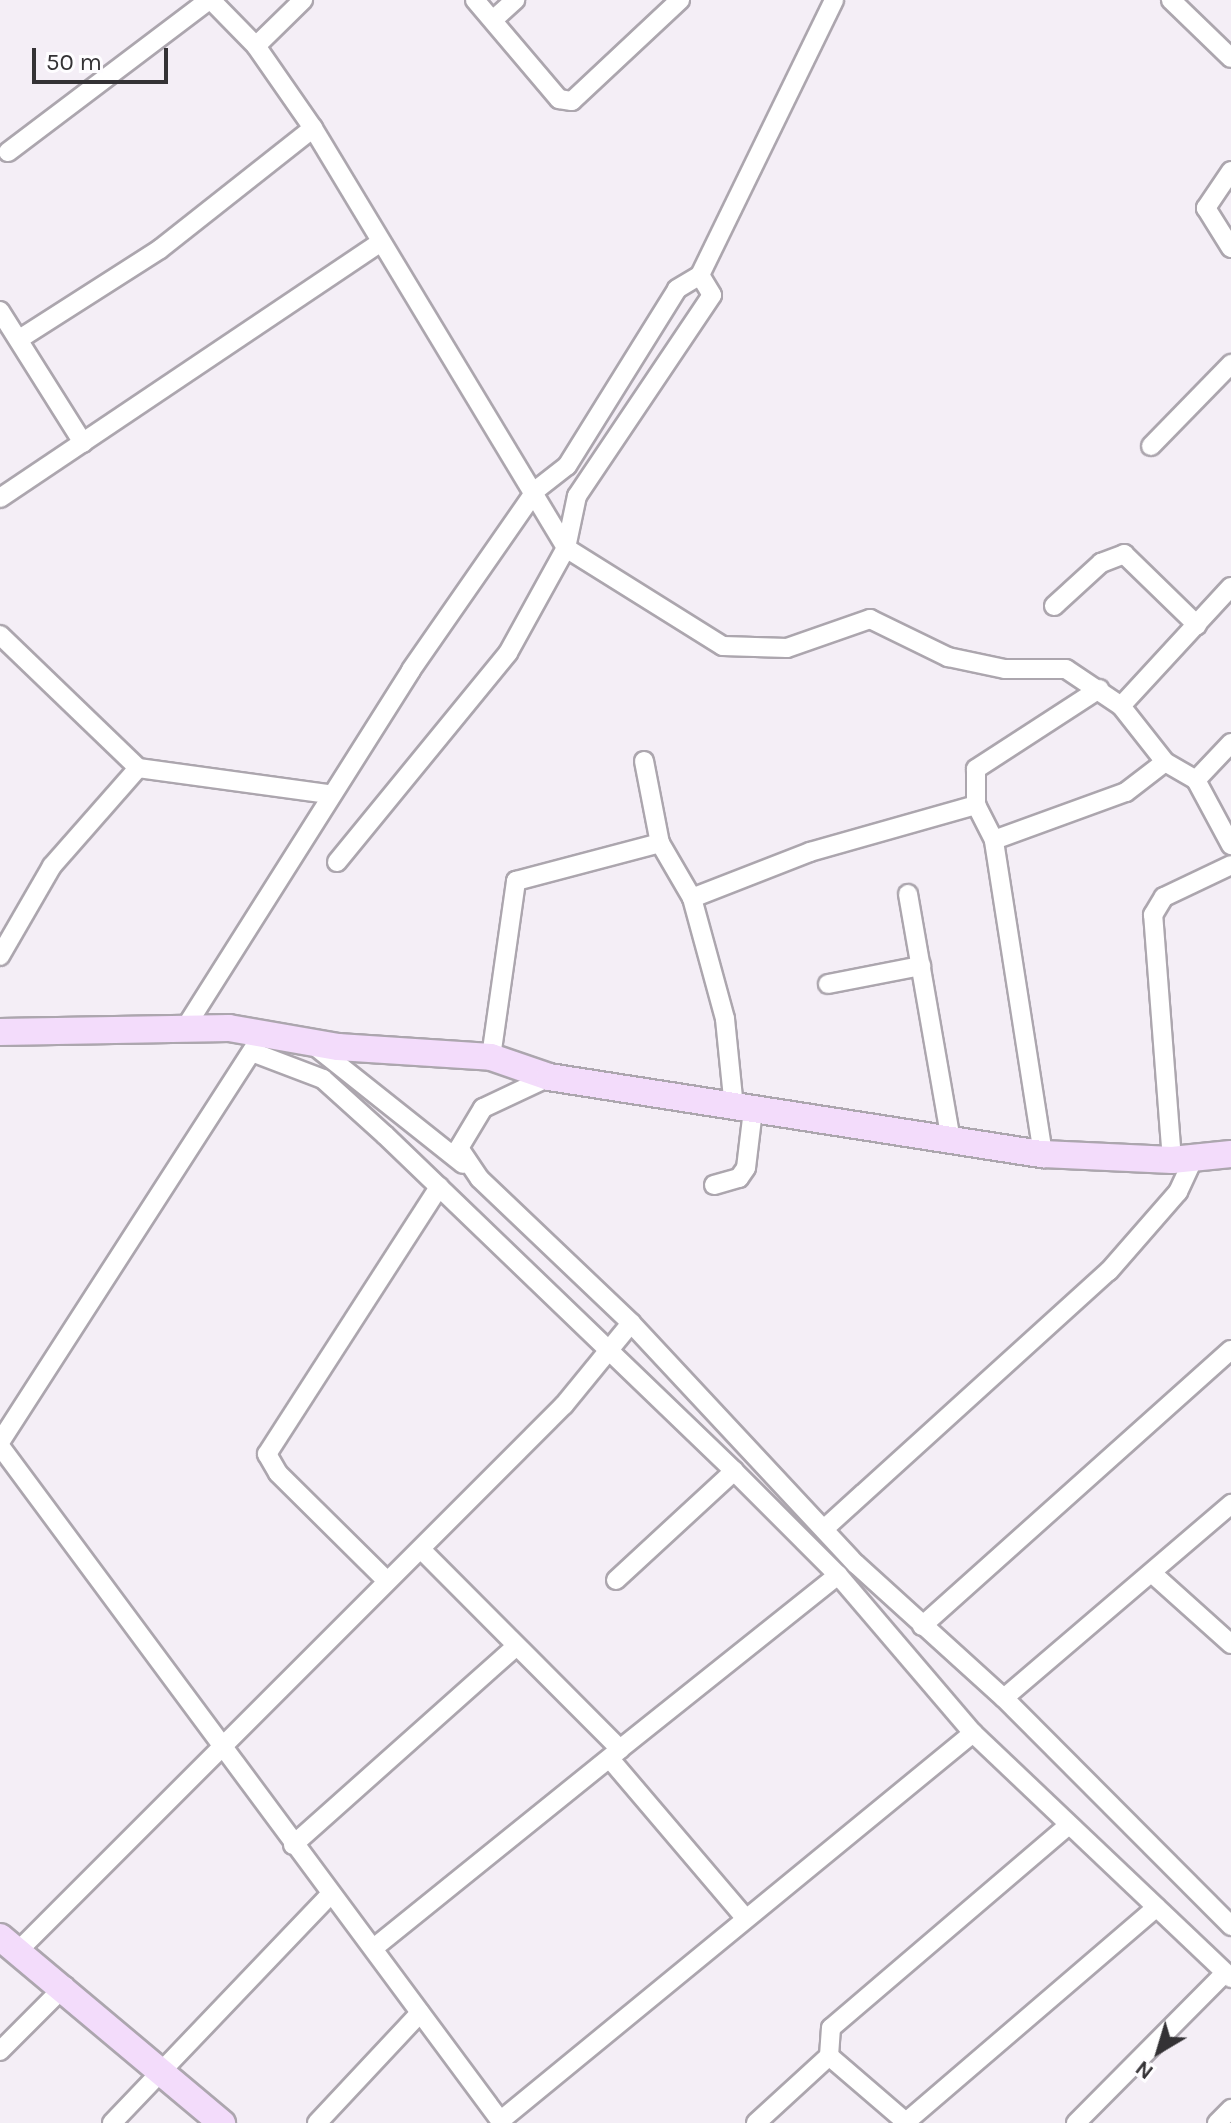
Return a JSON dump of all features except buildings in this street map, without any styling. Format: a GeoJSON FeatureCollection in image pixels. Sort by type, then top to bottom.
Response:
{"type":"FeatureCollection","features":[{"type":"Feature","properties":{"kind":"street"},"geometry":{"type":"LineString","coordinates":[[8,152],[210,0],[256,46],[313,128],[460,381],[536,490],[566,548],[723,646],[787,648],[870,619],[948,657],[1005,669],[1066,669],[1121,706],[1165,762],[1196,780],[1231,845]]}},
{"type":"Feature","properties":{"kind":"street"},"geometry":{"type":"LineString","coordinates":[[256,46],[303,0]]}},
{"type":"Feature","properties":{"kind":"street"},"geometry":{"type":"LineString","coordinates":[[475,0],[559,99],[572,101],[680,0]]}},
{"type":"Feature","properties":{"kind":"street"},"geometry":{"type":"LineString","coordinates":[[493,20],[515,0]]}},
{"type":"Feature","properties":{"kind":"street"},"geometry":{"type":"LineString","coordinates":[[185,1028],[327,794],[536,490],[567,466],[677,289],[700,275],[834,0]]}},
{"type":"Feature","properties":{"kind":"street"},"geometry":{"type":"LineString","coordinates":[[1171,0],[1231,58]]}},
{"type":"Feature","properties":{"kind":"street"},"geometry":{"type":"LineString","coordinates":[[21,338],[160,249],[313,128]]}},
{"type":"Feature","properties":{"kind":"street"},"geometry":{"type":"LineString","coordinates":[[1231,171],[1206,208],[1231,248]]}},
{"type":"Feature","properties":{"kind":"street"},"geometry":{"type":"LineString","coordinates":[[0,498],[380,243]]}},
{"type":"Feature","properties":{"kind":"street"},"geometry":{"type":"LineString","coordinates":[[337,862],[508,653],[566,548],[577,496],[712,295],[700,275]]}},
{"type":"Feature","properties":{"kind":"street"},"geometry":{"type":"LineString","coordinates":[[0,311],[21,338],[83,443]]}},
{"type":"Feature","properties":{"kind":"street"},"geometry":{"type":"LineString","coordinates":[[1151,446],[1231,364]]}},
{"type":"Feature","properties":{"kind":"street"},"geometry":{"type":"LineString","coordinates":[[1054,606],[1101,563],[1124,554],[1197,625]]}},
{"type":"Feature","properties":{"kind":"street"},"geometry":{"type":"LineString","coordinates":[[1121,706],[1231,587]]}},
{"type":"Feature","properties":{"kind":"street"},"geometry":{"type":"LineString","coordinates":[[0,635],[138,768],[327,794]]}},
{"type":"Feature","properties":{"kind":"street"},"geometry":{"type":"LineString","coordinates":[[1043,1154],[994,840],[976,805],[983,759],[1099,689]]}},
{"type":"Feature","properties":{"kind":"street"},"geometry":{"type":"LineString","coordinates":[[1196,780],[1231,743]]}},
{"type":"Feature","properties":{"kind":"street"},"geometry":{"type":"LineString","coordinates":[[644,761],[660,843],[692,898],[725,1019],[744,1108],[746,1168],[739,1178],[714,1185]]}},
{"type":"Feature","properties":{"kind":"street"},"geometry":{"type":"LineString","coordinates":[[994,840],[1126,792],[1165,762]]}},
{"type":"Feature","properties":{"kind":"street"},"geometry":{"type":"LineString","coordinates":[[0,956],[52,866],[138,768]]}},
{"type":"Feature","properties":{"kind":"street"},"geometry":{"type":"LineString","coordinates":[[692,898],[810,852],[976,805]]}},
{"type":"Feature","properties":{"kind":"street"},"geometry":{"type":"LineString","coordinates":[[491,1057],[516,881],[660,843]]}},
{"type":"Feature","properties":{"kind":"street"},"geometry":{"type":"LineString","coordinates":[[824,1529],[1109,1271],[1178,1192],[1183,1159],[1153,915],[1164,897],[1231,865]]}},
{"type":"Feature","properties":{"kind":"street"},"geometry":{"type":"LineString","coordinates":[[908,894],[950,1135]]}},
{"type":"Feature","properties":{"kind":"street"},"geometry":{"type":"LineString","coordinates":[[828,984],[921,966]]}},
{"type":"Feature","properties":{"kind":"street"},"geometry":{"type":"LineString","coordinates":[[0,1032],[185,1028],[257,1043],[309,1042],[491,1057],[549,1077],[744,1108],[950,1135],[1043,1154],[1183,1159],[1231,1154]]}},
{"type":"Feature","properties":{"kind":"street"},"geometry":{"type":"LineString","coordinates":[[309,1042],[431,1133],[631,1323],[824,1529],[922,1626],[1004,1698],[1231,1926]]}},
{"type":"Feature","properties":{"kind":"street"},"geometry":{"type":"LineString","coordinates":[[257,1043],[323,1079],[608,1347],[838,1575],[973,1733],[1228,1975],[1076,2123]]}},
{"type":"Feature","properties":{"kind":"street"},"geometry":{"type":"LineString","coordinates":[[257,1043],[0,1444],[226,1745],[293,1845],[375,1947],[501,2122],[743,1915],[973,1733]]}},
{"type":"Feature","properties":{"kind":"street"},"geometry":{"type":"LineString","coordinates":[[480,1179],[459,1148],[483,1108],[549,1077]]}},
{"type":"Feature","properties":{"kind":"street"},"geometry":{"type":"LineString","coordinates":[[387,1581],[278,1473],[267,1454],[439,1187]]}},
{"type":"Feature","properties":{"kind":"street"},"geometry":{"type":"LineString","coordinates":[[222,2123],[65,1986],[10,1943],[226,1745],[564,1405],[608,1347],[631,1323]]}},
{"type":"Feature","properties":{"kind":"street"},"geometry":{"type":"LineString","coordinates":[[922,1626],[1231,1350]]}},
{"type":"Feature","properties":{"kind":"street"},"geometry":{"type":"LineString","coordinates":[[616,1580],[734,1471]]}},
{"type":"Feature","properties":{"kind":"street"},"geometry":{"type":"LineString","coordinates":[[1004,1698],[1153,1574],[1231,1504]]}},
{"type":"Feature","properties":{"kind":"street"},"geometry":{"type":"LineString","coordinates":[[421,1549],[615,1754],[743,1915]]}},
{"type":"Feature","properties":{"kind":"street"},"geometry":{"type":"LineString","coordinates":[[1153,1574],[1231,1644]]}},
{"type":"Feature","properties":{"kind":"street"},"geometry":{"type":"LineString","coordinates":[[375,1947],[838,1575]]}},
{"type":"Feature","properties":{"kind":"street"},"geometry":{"type":"LineString","coordinates":[[293,1845],[515,1647]]}},
{"type":"Feature","properties":{"kind":"street"},"geometry":{"type":"LineString","coordinates":[[756,2123],[829,2056],[838,2017],[1069,1825]]}},
{"type":"Feature","properties":{"kind":"street"},"geometry":{"type":"LineString","coordinates":[[112,2123],[331,1894]]}},
{"type":"Feature","properties":{"kind":"street"},"geometry":{"type":"LineString","coordinates":[[829,2056],[906,2122],[1157,1907]]}},
{"type":"Feature","properties":{"kind":"street"},"geometry":{"type":"LineString","coordinates":[[0,2051],[65,1986]]}},
{"type":"Feature","properties":{"kind":"street"},"geometry":{"type":"LineString","coordinates":[[317,2123],[420,2013]]}},
{"type":"Feature","properties":{"kind":"street"},"geometry":{"type":"LineString","coordinates":[[1217,2123],[1231,2109]]}}]}
